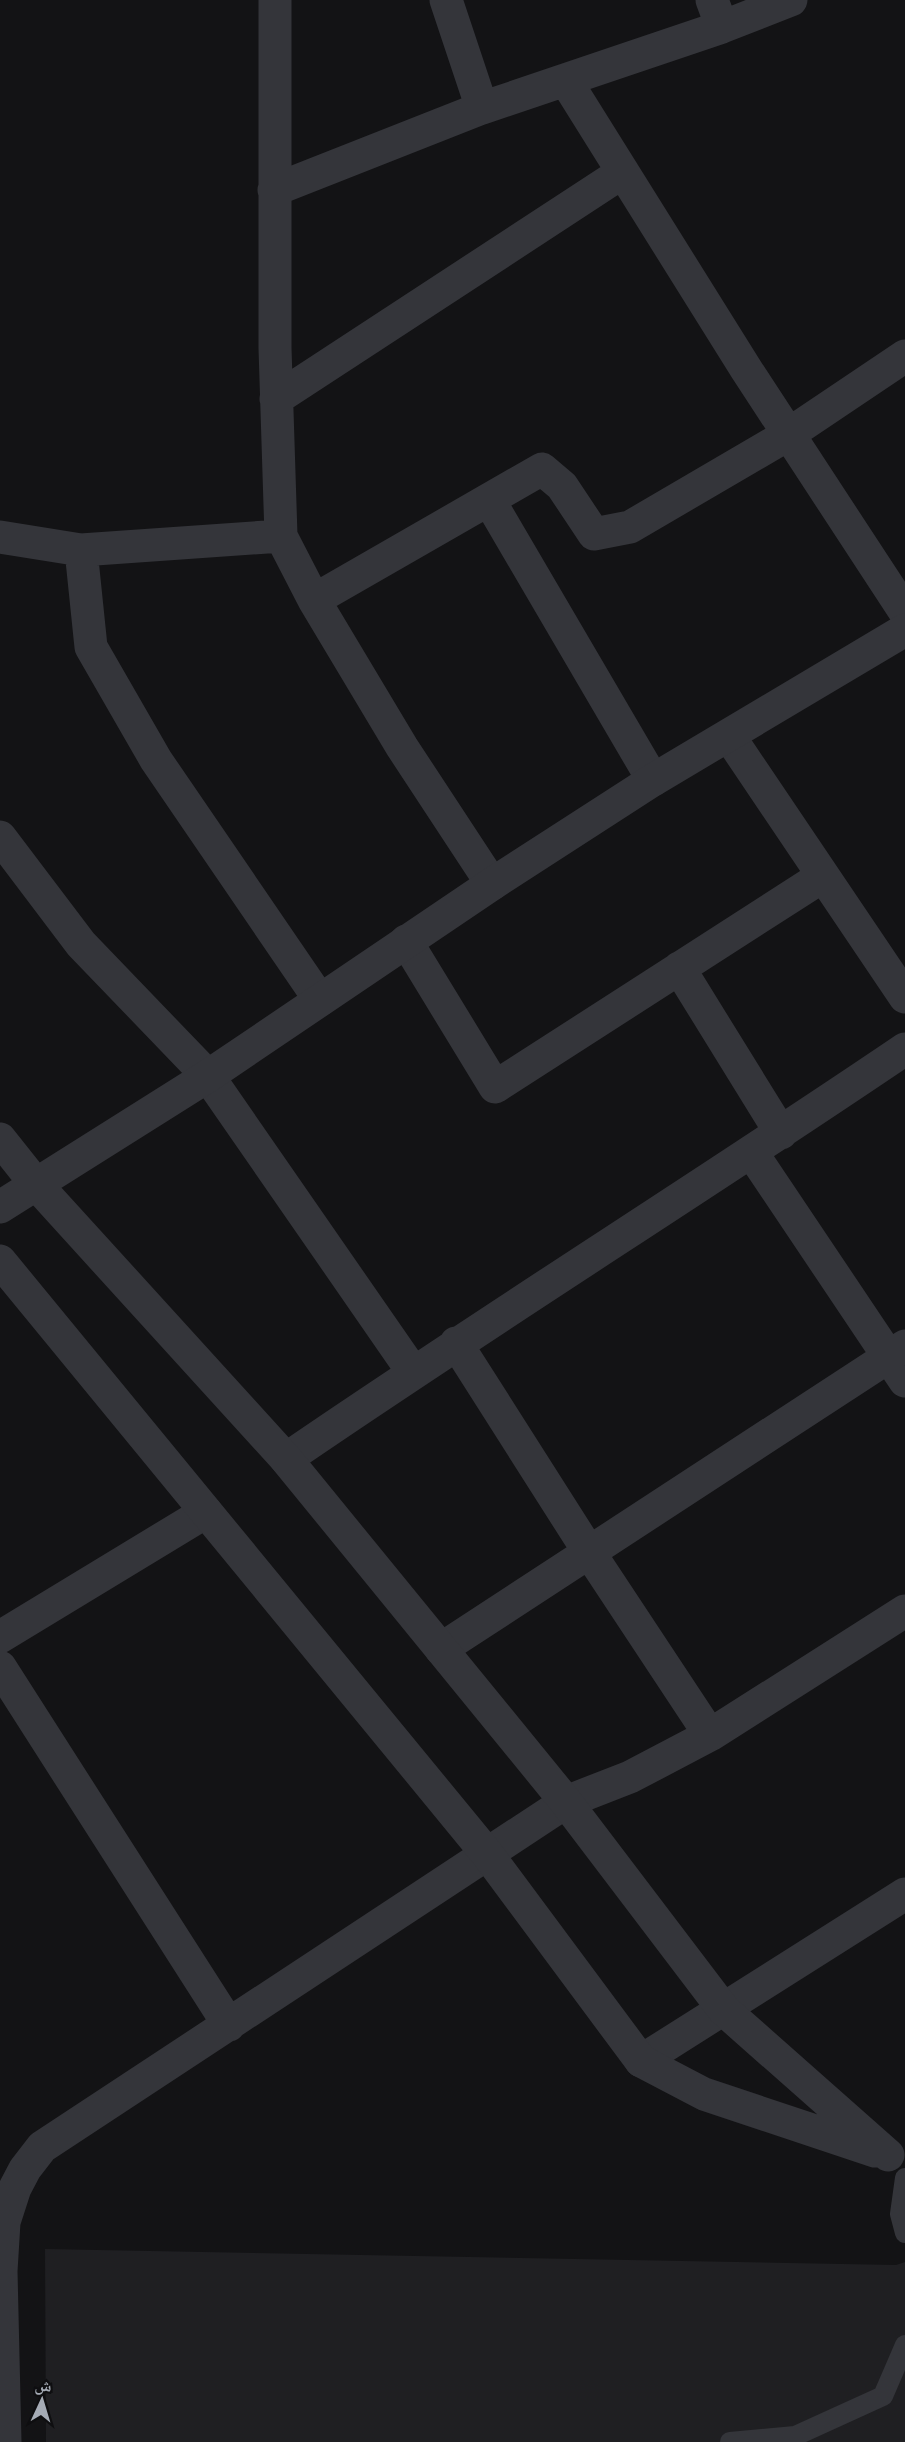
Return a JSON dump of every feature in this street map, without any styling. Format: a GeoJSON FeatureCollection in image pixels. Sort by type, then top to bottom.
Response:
{"type":"FeatureCollection","features":[{"type":"Feature","properties":{"kind":"street"},"geometry":{"type":"LineString","coordinates":[[275,0],[276,399],[281,536],[314,600],[402,747],[492,884]]}},
{"type":"Feature","properties":{"kind":"street"},"geometry":{"type":"LineString","coordinates":[[446,0],[482,108]]}},
{"type":"Feature","properties":{"kind":"street"},"geometry":{"type":"LineString","coordinates":[[274,190],[482,108],[566,81],[717,14],[791,0]]}},
{"type":"Feature","properties":{"kind":"street"},"geometry":{"type":"LineString","coordinates":[[566,81],[789,434],[905,612]]}},
{"type":"Feature","properties":{"kind":"street"},"geometry":{"type":"LineString","coordinates":[[276,399],[622,172]]}},
{"type":"Feature","properties":{"kind":"street"},"geometry":{"type":"LineString","coordinates":[[314,600],[542,469],[562,486],[594,534],[630,527],[789,434],[905,356]]}},
{"type":"Feature","properties":{"kind":"street"},"geometry":{"type":"LineString","coordinates":[[489,500],[653,780]]}},
{"type":"Feature","properties":{"kind":"street"},"geometry":{"type":"LineString","coordinates":[[0,537],[81,550],[281,536]]}},
{"type":"Feature","properties":{"kind":"street"},"geometry":{"type":"LineString","coordinates":[[81,550],[91,646],[156,760],[320,1000]]}},
{"type":"Feature","properties":{"kind":"street"},"geometry":{"type":"LineString","coordinates":[[0,1207],[208,1076],[492,884],[653,780],[905,630]]}},
{"type":"Feature","properties":{"kind":"street"},"geometry":{"type":"LineString","coordinates":[[729,736],[905,997]]}},
{"type":"Feature","properties":{"kind":"street"},"geometry":{"type":"LineString","coordinates":[[0,837],[81,944],[208,1076],[413,1372]]}},
{"type":"Feature","properties":{"kind":"street"},"geometry":{"type":"LineString","coordinates":[[406,942],[495,1087],[823,876]]}},
{"type":"Feature","properties":{"kind":"street"},"geometry":{"type":"LineString","coordinates":[[679,968],[781,1133]]}},
{"type":"Feature","properties":{"kind":"street"},"geometry":{"type":"LineString","coordinates":[[286,1459],[456,1343],[752,1153],[905,1049]]}},
{"type":"Feature","properties":{"kind":"street"},"geometry":{"type":"LineString","coordinates":[[0,1139],[35,1183],[286,1459],[566,1802],[724,2010],[899,2164]]}},
{"type":"Feature","properties":{"kind":"street"},"geometry":{"type":"LineString","coordinates":[[441,1649],[589,1552],[900,1361],[752,1153]]}},
{"type":"Feature","properties":{"kind":"street"},"geometry":{"type":"LineString","coordinates":[[0,1261],[488,1854],[641,2061],[704,2094],[899,2164]]}},
{"type":"Feature","properties":{"kind":"street"},"geometry":{"type":"LineString","coordinates":[[456,1343],[589,1552],[710,1735]]}},
{"type":"Feature","properties":{"kind":"street"},"geometry":{"type":"LineString","coordinates":[[0,1637],[206,1512]]}},
{"type":"Feature","properties":{"kind":"street"},"geometry":{"type":"LineString","coordinates":[[0,2172],[229,2025],[566,1802],[630,1777],[710,1735],[905,1611]]}},
{"type":"Feature","properties":{"kind":"street"},"geometry":{"type":"LineString","coordinates":[[0,1667],[229,2025]]}},
{"type":"Feature","properties":{"kind":"street"},"geometry":{"type":"LineString","coordinates":[[641,2061],[905,1894]]}},
{"type":"Feature","properties":{"kind":"street"},"geometry":{"type":"LineString","coordinates":[[4,2440],[1,2271],[4,2222],[15,2188],[25,2169],[42,2147]]}},
{"type":"Feature","properties":{"kind":"lane"},"geometry":{"type":"LineString","coordinates":[[899,2164],[900,2214],[905,2233]]}},
{"type":"Feature","properties":{"kind":"lane"},"geometry":{"type":"LineString","coordinates":[[730,2442],[795,2436],[883,2396],[905,2345]]}},
{"type":"Feature","properties":{"kind":"shaded area"},"geometry":{"type":"Polygon","coordinates":[[[45,2249],[896,2265],[905,2262],[905,2442],[46,2442],[45,2249]]]}}]}
